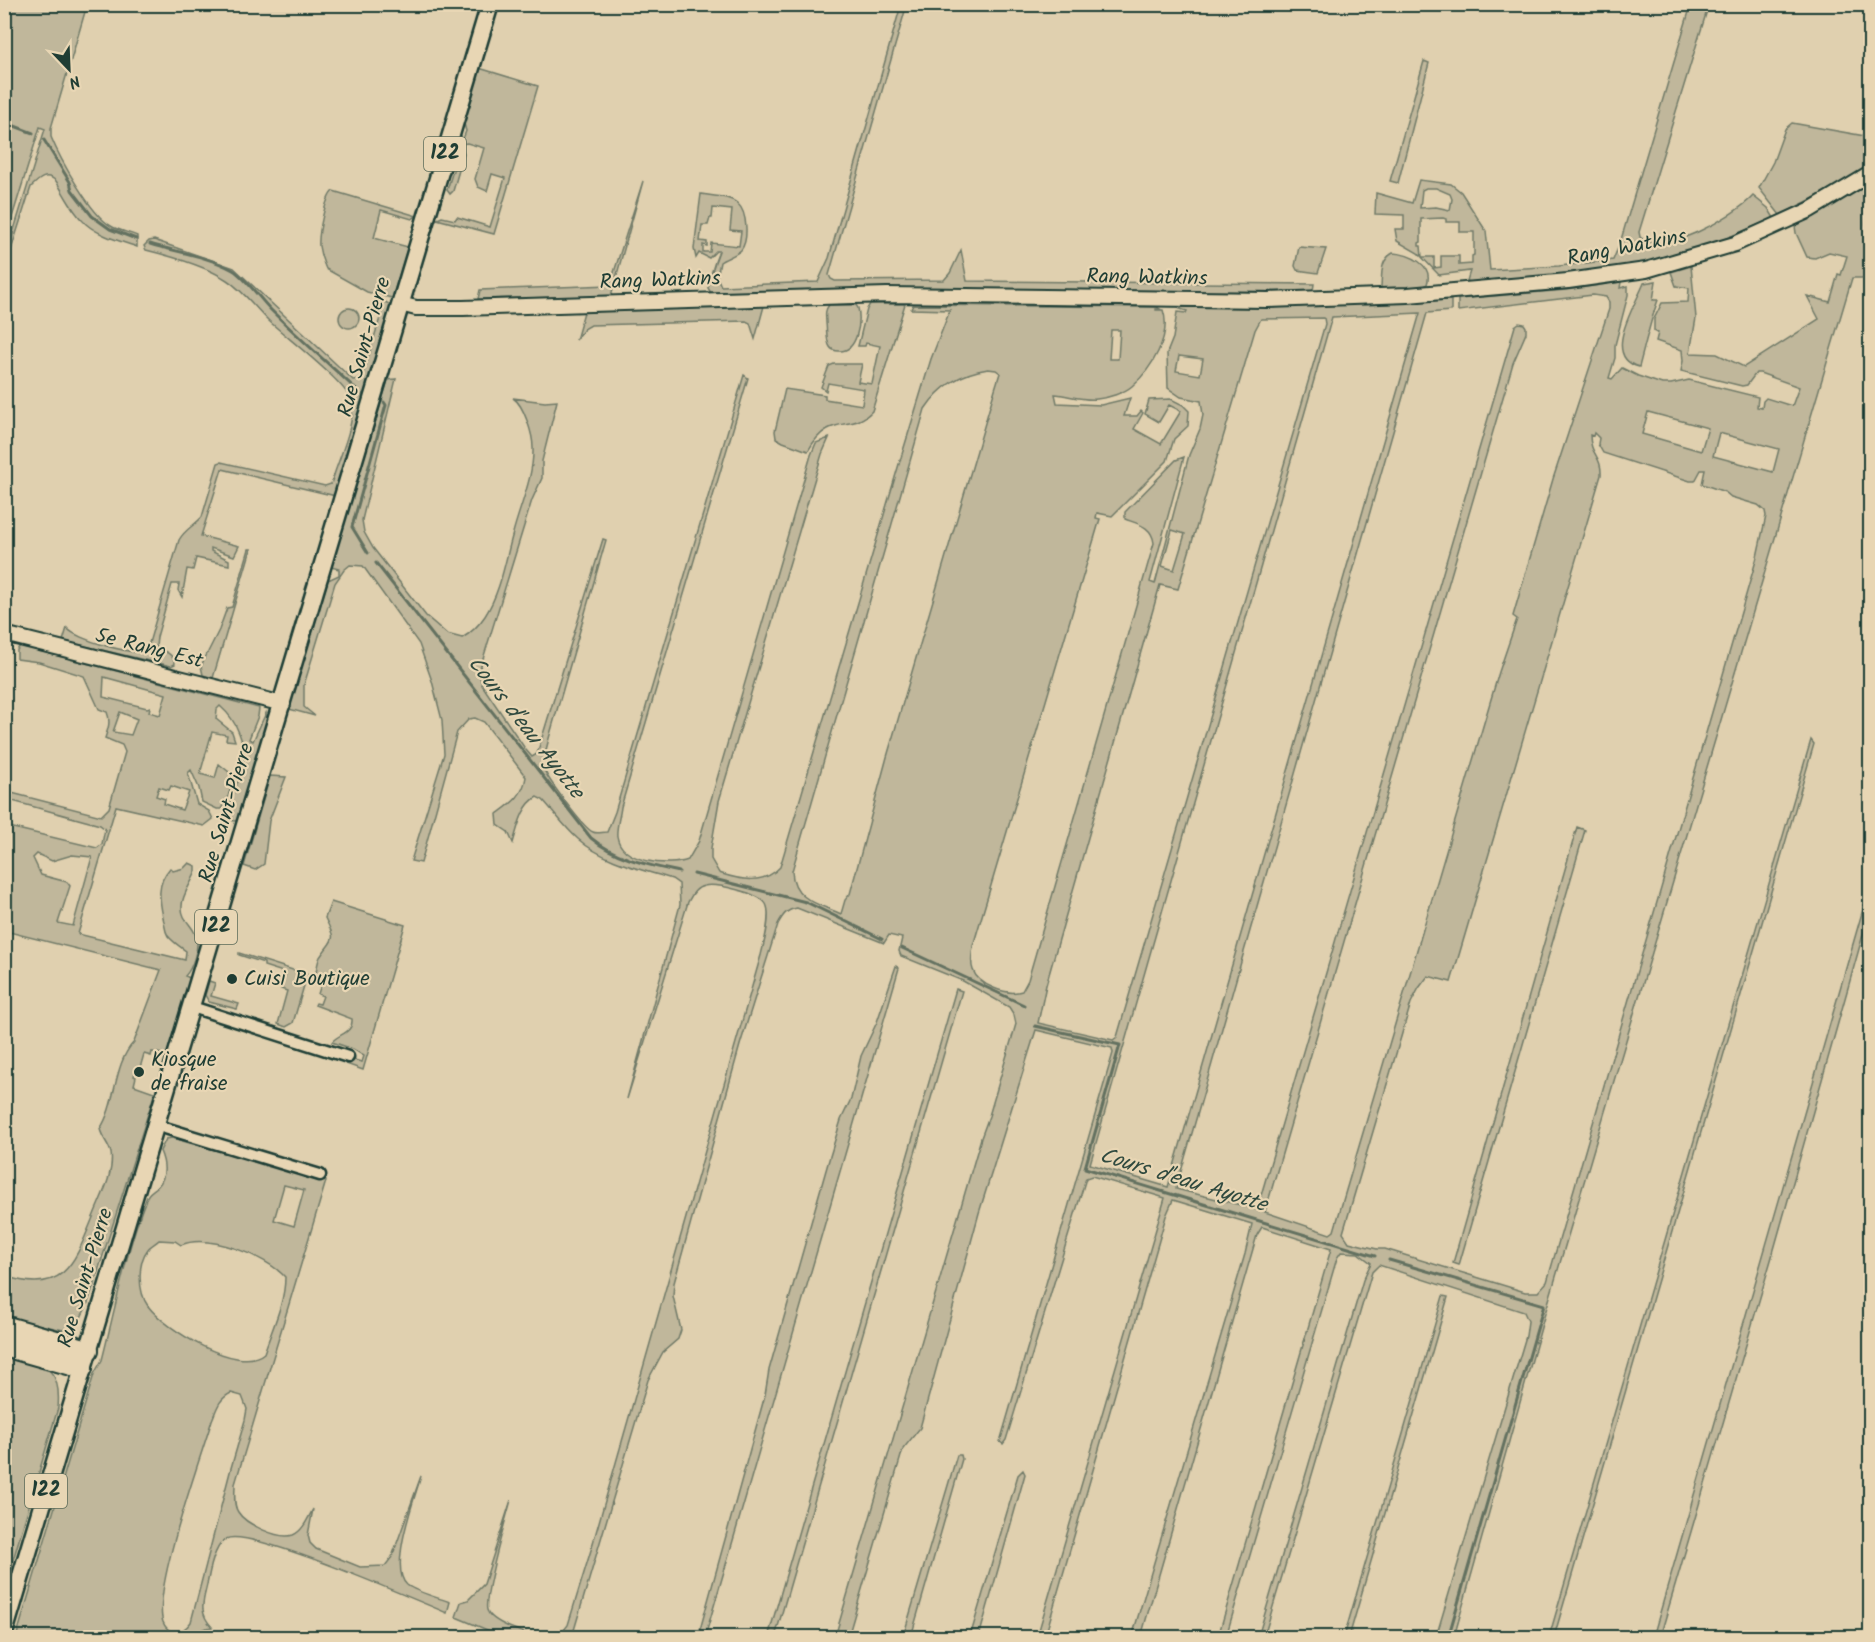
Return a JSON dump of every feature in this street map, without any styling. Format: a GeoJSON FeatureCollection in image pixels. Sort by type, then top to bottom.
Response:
{"type":"FeatureCollection","features":[{"type":"Feature","properties":{"kind":"highway"},"geometry":{"type":"LineString","coordinates":[[4,1326],[85,1359]]}},
{"type":"Feature","properties":{"kind":"highway"},"geometry":{"type":"LineString","coordinates":[[4,1346],[85,1359]]}},
{"type":"Feature","properties":{"kind":"main road","name":"Rue Saint-Pierre"},"geometry":{"type":"LineString","coordinates":[[4,1633],[490,4]]}},
{"type":"Feature","properties":{"kind":"street","name":"Rang Watkins"},"geometry":{"type":"LineString","coordinates":[[400,304],[416,308],[463,308],[887,295],[1268,300],[1398,296],[1527,285],[1629,273],[1702,255],[1750,238],[1794,218],[1870,174]]}},
{"type":"Feature","properties":{"kind":"street","name":"5e Rang Est"},"geometry":{"type":"LineString","coordinates":[[4,634],[283,704]]}},
{"type":"Feature","properties":{"kind":"street"},"geometry":{"type":"LineString","coordinates":[[192,1007],[348,1057]]}},
{"type":"Feature","properties":{"kind":"street"},"geometry":{"type":"LineString","coordinates":[[155,1125],[320,1175]]}},
{"type":"Feature","properties":{"kind":"shaded area"},"geometry":{"type":"Polygon","coordinates":[[[907,4],[829,275],[831,279],[835,281],[944,280],[961,250],[967,281],[1314,284],[1313,291],[862,290],[711,293],[708,288],[719,251],[709,258],[699,253],[696,258],[694,249],[701,194],[735,201],[741,208],[745,219],[744,245],[741,250],[720,262],[717,277],[721,286],[818,282],[829,258],[901,5],[907,4]],[[713,208],[712,218],[708,225],[702,225],[700,241],[707,242],[707,246],[703,245],[703,252],[710,252],[711,243],[739,246],[741,231],[730,230],[732,210],[713,208]]]}},
{"type":"Feature","properties":{"kind":"shaded area"},"geometry":{"type":"Polygon","coordinates":[[[1709,4],[1639,232],[1640,237],[1651,242],[1665,242],[1699,232],[1731,213],[1753,196],[1768,208],[1774,218],[1702,247],[1646,262],[1588,272],[1471,282],[1467,281],[1470,271],[1439,275],[1418,253],[1397,241],[1395,229],[1404,229],[1404,215],[1375,214],[1376,193],[1412,203],[1419,180],[1451,184],[1461,192],[1486,231],[1490,270],[1613,260],[1691,5],[1709,4]],[[1436,188],[1422,190],[1420,208],[1436,207],[1450,210],[1452,199],[1450,194],[1436,188]],[[1443,218],[1421,219],[1419,246],[1421,246],[1422,257],[1434,257],[1434,268],[1441,267],[1441,256],[1459,256],[1459,265],[1472,264],[1474,232],[1460,232],[1460,222],[1446,222],[1443,218]]]}},
{"type":"Feature","properties":{"kind":"shaded area"},"geometry":{"type":"Polygon","coordinates":[[[4,5],[87,5],[51,128],[51,137],[61,159],[94,211],[111,226],[137,236],[137,247],[104,235],[86,224],[73,209],[56,181],[46,177],[31,187],[5,269],[5,259],[45,129],[40,127],[5,240],[4,140],[11,106],[5,73],[4,5]]]}},
{"type":"Feature","properties":{"kind":"shaded area"},"geometry":{"type":"Polygon","coordinates":[[[1424,61],[1429,63],[1398,183],[1390,181],[1424,61]]]}},
{"type":"Feature","properties":{"kind":"shaded area"},"geometry":{"type":"Polygon","coordinates":[[[479,68],[538,86],[494,234],[437,219],[442,217],[455,220],[457,217],[490,227],[505,178],[492,174],[487,191],[478,187],[475,179],[484,148],[467,143],[461,144],[466,131],[464,124],[479,68]]]}},
{"type":"Feature","properties":{"kind":"shaded area"},"geometry":{"type":"Polygon","coordinates":[[[5,73],[11,106],[5,140],[5,73]]]}},
{"type":"Feature","properties":{"kind":"shaded area"},"geometry":{"type":"Polygon","coordinates":[[[1792,123],[1870,137],[1870,165],[1836,187],[1780,215],[1759,188],[1773,162],[1785,129],[1792,123]]]}},
{"type":"Feature","properties":{"kind":"shaded area"},"geometry":{"type":"Polygon","coordinates":[[[459,151],[464,153],[453,191],[450,194],[447,190],[459,151]]]}},
{"type":"Feature","properties":{"kind":"shaded area"},"geometry":{"type":"Polygon","coordinates":[[[643,181],[611,296],[478,299],[480,290],[610,285],[643,181]]]}},
{"type":"Feature","properties":{"kind":"shaded area"},"geometry":{"type":"Polygon","coordinates":[[[1870,183],[1870,205],[1866,224],[1870,225],[1870,278],[1852,278],[1544,1317],[1454,1637],[1436,1637],[1526,1336],[1528,1321],[1524,1312],[1379,1265],[1372,1272],[1264,1637],[1258,1637],[1363,1280],[1371,1263],[1358,1253],[1341,1252],[1337,1258],[1226,1637],[1218,1637],[1331,1249],[1262,1227],[1257,1235],[1141,1637],[1132,1637],[1252,1224],[1173,1200],[1166,1216],[1045,1637],[1037,1637],[1165,1198],[1092,1176],[1086,1178],[1006,1440],[1003,1444],[1000,1442],[1113,1053],[1112,1048],[1036,1030],[979,1213],[920,1428],[903,1449],[848,1637],[835,1637],[1016,1024],[1009,1007],[963,981],[901,956],[899,951],[902,938],[889,935],[884,943],[797,908],[785,913],[778,924],[740,1045],[674,1283],[673,1296],[681,1330],[678,1339],[663,1352],[648,1380],[572,1637],[555,1637],[560,1635],[568,1625],[591,1550],[761,955],[767,929],[768,909],[762,900],[755,896],[727,887],[704,886],[692,894],[627,1099],[680,905],[679,884],[672,879],[599,854],[578,839],[543,800],[537,797],[524,811],[513,843],[508,832],[498,825],[497,814],[519,794],[526,777],[484,722],[475,718],[469,719],[457,732],[421,863],[411,861],[444,754],[442,720],[419,644],[363,566],[350,565],[335,583],[304,685],[304,707],[315,716],[289,709],[328,580],[339,575],[339,569],[331,567],[388,380],[396,379],[362,520],[364,532],[373,548],[426,616],[447,634],[462,638],[480,623],[495,596],[531,469],[533,442],[530,428],[521,407],[513,398],[545,402],[557,401],[542,461],[542,478],[532,500],[479,672],[482,685],[526,750],[532,757],[537,754],[603,539],[606,540],[551,731],[544,764],[544,769],[551,782],[574,813],[588,829],[598,833],[607,832],[615,812],[744,375],[748,378],[621,807],[617,833],[620,845],[636,857],[658,863],[688,860],[699,841],[811,455],[816,443],[829,438],[822,454],[719,801],[711,848],[711,859],[719,873],[735,878],[759,879],[774,873],[780,867],[931,359],[950,310],[911,309],[913,305],[1157,307],[1160,309],[1156,310],[1163,310],[1165,331],[1158,352],[1153,362],[1132,386],[1116,395],[1097,399],[1055,394],[1057,403],[1101,405],[1130,398],[1124,416],[1137,416],[1141,411],[1143,413],[1134,429],[1161,444],[1181,411],[1169,405],[1159,422],[1145,414],[1149,400],[1171,399],[1189,411],[1188,426],[1174,439],[1167,461],[1112,516],[1097,513],[1096,518],[1100,519],[973,946],[972,964],[976,975],[987,985],[1001,991],[1016,992],[1022,991],[1028,980],[1154,543],[1147,529],[1125,519],[1125,512],[1176,460],[1184,457],[1150,582],[1155,584],[1189,455],[1200,429],[1203,415],[1201,401],[1181,397],[1168,388],[1167,353],[1173,338],[1177,312],[1186,313],[1187,311],[1180,309],[1183,307],[1261,308],[1451,300],[1451,311],[1427,313],[1176,1189],[1257,1209],[1515,326],[1519,323],[1524,324],[1526,333],[1513,363],[1265,1212],[1330,1234],[1334,1231],[1499,672],[1517,619],[1513,616],[1553,479],[1609,309],[1606,297],[1593,295],[1458,311],[1458,299],[1566,290],[1621,282],[1620,288],[1628,286],[1628,295],[1609,378],[1612,379],[1622,368],[1662,384],[1689,380],[1758,397],[1757,407],[1762,408],[1766,398],[1792,406],[1799,387],[1760,373],[1756,373],[1747,385],[1742,386],[1681,371],[1682,350],[1656,341],[1658,333],[1654,331],[1654,319],[1662,303],[1688,302],[1689,288],[1676,286],[1671,272],[1691,266],[1696,318],[1690,353],[1717,354],[1744,367],[1819,319],[1807,296],[1830,302],[1838,274],[1841,275],[1847,256],[1829,252],[1815,258],[1807,257],[1795,226],[1870,183]],[[1420,313],[1332,317],[1090,1164],[1168,1187],[1420,313]],[[1324,318],[1261,319],[1255,330],[1178,589],[1160,585],[1046,985],[1038,1023],[1113,1040],[1117,1037],[1325,324],[1324,318]],[[1111,330],[1109,359],[1118,359],[1120,330],[1111,330]],[[1179,356],[1176,371],[1200,375],[1203,359],[1179,356]],[[988,369],[969,374],[944,387],[925,409],[792,871],[793,881],[802,895],[816,904],[841,914],[845,900],[850,894],[887,757],[1000,373],[988,369]],[[1648,412],[1642,434],[1701,451],[1708,428],[1648,412]],[[1594,433],[1593,436],[1590,435],[1600,464],[1601,475],[1451,982],[1428,976],[1411,1003],[1343,1233],[1349,1242],[1385,1249],[1525,1292],[1538,1292],[1547,1282],[1757,557],[1766,516],[1765,511],[1758,505],[1731,497],[1725,492],[1702,484],[1705,470],[1701,470],[1695,481],[1690,481],[1603,453],[1598,444],[1599,438],[1594,433]],[[1719,433],[1713,456],[1773,472],[1779,449],[1719,433]],[[1172,530],[1162,566],[1174,570],[1185,534],[1172,530]]]}},
{"type":"Feature","properties":{"kind":"shaded area"},"geometry":{"type":"Polygon","coordinates":[[[333,191],[417,216],[412,219],[381,210],[374,238],[408,247],[392,298],[367,292],[326,269],[320,252],[319,240],[325,208],[333,191]]]}},
{"type":"Feature","properties":{"kind":"shaded area"},"geometry":{"type":"Polygon","coordinates":[[[154,240],[234,268],[353,380],[359,379],[363,374],[380,318],[376,302],[391,305],[336,496],[222,469],[201,536],[239,546],[234,556],[211,548],[211,551],[229,560],[229,565],[196,558],[193,570],[187,569],[182,597],[178,590],[179,584],[172,584],[156,647],[173,658],[175,664],[171,666],[63,641],[67,628],[81,637],[106,646],[140,652],[147,650],[179,540],[202,517],[218,463],[325,486],[331,484],[347,438],[352,408],[351,400],[338,382],[269,321],[233,284],[198,266],[146,250],[144,246],[154,240]]]}},
{"type":"Feature","properties":{"kind":"shaded area"},"geometry":{"type":"Polygon","coordinates":[[[1299,247],[1326,249],[1318,273],[1297,270],[1295,266],[1299,247]]]}},
{"type":"Feature","properties":{"kind":"shaded area"},"geometry":{"type":"Polygon","coordinates":[[[1393,253],[1413,258],[1424,266],[1428,277],[1427,284],[1423,287],[1383,289],[1381,287],[1382,268],[1386,259],[1393,253]]]}},
{"type":"Feature","properties":{"kind":"shaded area"},"geometry":{"type":"Polygon","coordinates":[[[1656,281],[1653,300],[1658,300],[1639,367],[1628,361],[1622,353],[1624,330],[1644,283],[1656,281]]]}},
{"type":"Feature","properties":{"kind":"shaded area"},"geometry":{"type":"Polygon","coordinates":[[[870,304],[905,304],[872,411],[864,418],[824,431],[808,451],[776,438],[775,431],[785,389],[825,395],[825,399],[862,405],[864,389],[828,383],[826,391],[821,387],[829,366],[834,364],[862,364],[858,382],[872,384],[880,346],[866,343],[865,346],[858,346],[870,304]]]}},
{"type":"Feature","properties":{"kind":"shaded area"},"geometry":{"type":"Polygon","coordinates":[[[829,305],[856,305],[858,308],[857,335],[850,347],[845,350],[835,351],[829,345],[826,309],[829,305]]]}},
{"type":"Feature","properties":{"kind":"shaded area"},"geometry":{"type":"Polygon","coordinates":[[[764,306],[755,339],[750,323],[746,321],[591,325],[584,329],[576,340],[584,312],[764,306]]]}},
{"type":"Feature","properties":{"kind":"shaded area"},"geometry":{"type":"Polygon","coordinates":[[[349,308],[356,311],[359,318],[356,325],[349,328],[342,325],[339,318],[342,311],[349,308]]]}},
{"type":"Feature","properties":{"kind":"shaded area"},"geometry":{"type":"Polygon","coordinates":[[[249,549],[251,549],[213,678],[203,675],[201,666],[227,608],[232,607],[249,549]]]}},
{"type":"Feature","properties":{"kind":"shaded area"},"geometry":{"type":"Polygon","coordinates":[[[20,646],[259,708],[249,739],[253,741],[266,713],[267,724],[239,820],[234,821],[227,816],[243,766],[243,745],[235,725],[220,706],[217,709],[216,719],[232,732],[235,741],[226,740],[227,735],[212,732],[200,774],[215,778],[219,764],[234,776],[228,797],[221,809],[202,802],[191,770],[188,773],[197,804],[209,811],[213,819],[204,826],[116,806],[78,934],[185,960],[186,951],[166,932],[160,887],[170,868],[173,871],[184,868],[189,863],[196,866],[196,871],[182,902],[182,911],[194,932],[197,945],[193,963],[185,976],[190,978],[167,1055],[152,1052],[151,1056],[144,1054],[140,1068],[137,1067],[134,1085],[154,1092],[154,1095],[87,1306],[79,1321],[63,1330],[5,1317],[5,1276],[43,1282],[56,1277],[75,1258],[105,1190],[111,1168],[111,1153],[100,1129],[110,1108],[122,1061],[134,1042],[161,970],[5,931],[5,826],[97,848],[102,844],[105,829],[100,825],[5,799],[4,791],[101,816],[109,808],[125,752],[122,745],[105,738],[109,722],[107,712],[99,709],[84,676],[39,662],[17,659],[17,650],[20,646]],[[104,677],[103,697],[150,707],[149,712],[160,715],[166,694],[104,677]],[[120,712],[113,732],[131,735],[137,719],[120,712]],[[171,786],[169,790],[159,787],[156,796],[165,799],[164,804],[182,810],[189,792],[171,786]],[[37,854],[33,858],[41,875],[67,882],[70,886],[58,923],[73,926],[92,857],[72,855],[52,861],[37,854]]]}},
{"type":"Feature","properties":{"kind":"shaded area"},"geometry":{"type":"Polygon","coordinates":[[[1811,740],[1814,744],[1554,1637],[1549,1637],[1811,740]]]}},
{"type":"Feature","properties":{"kind":"shaded area"},"geometry":{"type":"Polygon","coordinates":[[[270,776],[286,777],[269,821],[264,864],[255,870],[244,866],[270,776]]]}},
{"type":"Feature","properties":{"kind":"shaded area"},"geometry":{"type":"Polygon","coordinates":[[[1577,827],[1585,830],[1459,1265],[1453,1263],[1577,827]]]}},
{"type":"Feature","properties":{"kind":"shaded area"},"geometry":{"type":"Polygon","coordinates":[[[1870,885],[1870,910],[1771,1260],[1660,1637],[1653,1637],[1870,885]]]}},
{"type":"Feature","properties":{"kind":"shaded area"},"geometry":{"type":"Polygon","coordinates":[[[331,902],[405,925],[363,1070],[346,1064],[354,1060],[362,1062],[364,1056],[353,1049],[332,1042],[350,1028],[352,1019],[315,1005],[320,1004],[323,996],[318,994],[321,984],[306,979],[293,1023],[286,1027],[278,1024],[287,991],[281,989],[286,973],[239,955],[239,953],[315,977],[320,957],[332,939],[325,918],[331,902]]]}},
{"type":"Feature","properties":{"kind":"shaded area"},"geometry":{"type":"Polygon","coordinates":[[[896,966],[899,968],[705,1637],[698,1637],[765,1395],[769,1370],[828,1163],[841,1120],[851,1099],[861,1056],[877,1022],[896,966]]]}},
{"type":"Feature","properties":{"kind":"shaded area"},"geometry":{"type":"Polygon","coordinates":[[[209,981],[215,983],[211,996],[239,1004],[237,1009],[209,1002],[205,995],[209,981]]]}},
{"type":"Feature","properties":{"kind":"shaded area"},"geometry":{"type":"Polygon","coordinates":[[[956,989],[962,991],[775,1637],[768,1637],[956,989]]]}},
{"type":"Feature","properties":{"kind":"shaded area"},"geometry":{"type":"Polygon","coordinates":[[[172,1138],[326,1181],[235,1484],[236,1509],[242,1517],[263,1530],[287,1536],[300,1531],[313,1509],[308,1535],[310,1543],[316,1549],[360,1567],[385,1566],[392,1557],[421,1476],[401,1549],[402,1577],[411,1588],[450,1602],[447,1613],[333,1566],[265,1543],[240,1538],[226,1539],[216,1552],[203,1605],[204,1616],[212,1627],[198,1631],[193,1637],[16,1638],[94,1374],[102,1360],[139,1218],[148,1195],[163,1178],[164,1165],[160,1151],[166,1139],[172,1138]],[[284,1185],[274,1220],[294,1226],[304,1190],[284,1185]],[[159,1240],[144,1255],[140,1278],[145,1300],[157,1316],[186,1337],[221,1354],[238,1358],[253,1358],[264,1353],[280,1306],[285,1277],[265,1261],[221,1244],[192,1242],[181,1245],[175,1241],[159,1240]],[[231,1393],[224,1398],[212,1420],[179,1523],[164,1583],[161,1606],[163,1622],[172,1632],[183,1630],[191,1622],[245,1420],[247,1409],[242,1396],[231,1393]]]}},
{"type":"Feature","properties":{"kind":"shaded area"},"geometry":{"type":"Polygon","coordinates":[[[1443,1296],[1448,1297],[1349,1637],[1344,1637],[1443,1296]]]}},
{"type":"Feature","properties":{"kind":"shaded area"},"geometry":{"type":"Polygon","coordinates":[[[5,1356],[46,1368],[56,1382],[58,1408],[5,1587],[5,1356]]]}},
{"type":"Feature","properties":{"kind":"shaded area"},"geometry":{"type":"Polygon","coordinates":[[[957,1455],[961,1455],[962,1459],[911,1637],[903,1637],[957,1455]]]}},
{"type":"Feature","properties":{"kind":"shaded area"},"geometry":{"type":"Polygon","coordinates":[[[1023,1470],[1025,1474],[979,1637],[970,1637],[1018,1475],[1023,1470]]]}},
{"type":"Feature","properties":{"kind":"shaded area"},"geometry":{"type":"Polygon","coordinates":[[[511,1500],[488,1590],[487,1610],[490,1615],[502,1623],[518,1631],[539,1637],[504,1637],[456,1617],[461,1602],[468,1600],[484,1584],[511,1500]]]}},
{"type":"Feature","properties":{"kind":"waterway","name":"Cours d'eau Ayotte"},"geometry":{"type":"LineString","coordinates":[[4,122],[33,133]]}},
{"type":"Feature","properties":{"kind":"waterway","name":"Cours d'eau Ayotte"},"geometry":{"type":"LineString","coordinates":[[44,140],[70,182],[72,190],[92,216],[110,229],[136,239]]}},
{"type":"Feature","properties":{"kind":"waterway","name":"Cours d'eau Ayotte"},"geometry":{"type":"LineString","coordinates":[[150,244],[213,261],[238,273],[282,321],[361,394]]}},
{"type":"Feature","properties":{"kind":"waterway","name":"Cours d'eau Ayotte"},"geometry":{"type":"LineString","coordinates":[[368,553],[352,527],[386,405],[384,402]]}},
{"type":"Feature","properties":{"kind":"waterway","name":"Cours d'eau Ayotte"},"geometry":{"type":"LineString","coordinates":[[376,563],[591,838],[622,856],[679,872]]}},
{"type":"Feature","properties":{"kind":"waterway","name":"Cours d'eau Ayotte"},"geometry":{"type":"LineString","coordinates":[[694,874],[806,902],[882,939]]}},
{"type":"Feature","properties":{"kind":"waterway","name":"Cours d'eau Ayotte"},"geometry":{"type":"LineString","coordinates":[[902,948],[1024,1005]]}},
{"type":"Feature","properties":{"kind":"waterway","name":"Cours d'eau Ayotte"},"geometry":{"type":"LineString","coordinates":[[1035,1026],[1120,1045],[1085,1168],[1375,1256]]}},
{"type":"Feature","properties":{"kind":"waterway","name":"Cours d'eau Ayotte"},"geometry":{"type":"LineString","coordinates":[[1389,1260],[1544,1305],[1448,1638]]}},
{"type":"Feature","properties":{"kind":"place","name":"Cuisi Boutique"},"geometry":{"type":"Point","coordinates":[232,979]}},
{"type":"Feature","properties":{"kind":"place","name":"Kiosque de fraise"},"geometry":{"type":"Point","coordinates":[139,1072]}}]}
